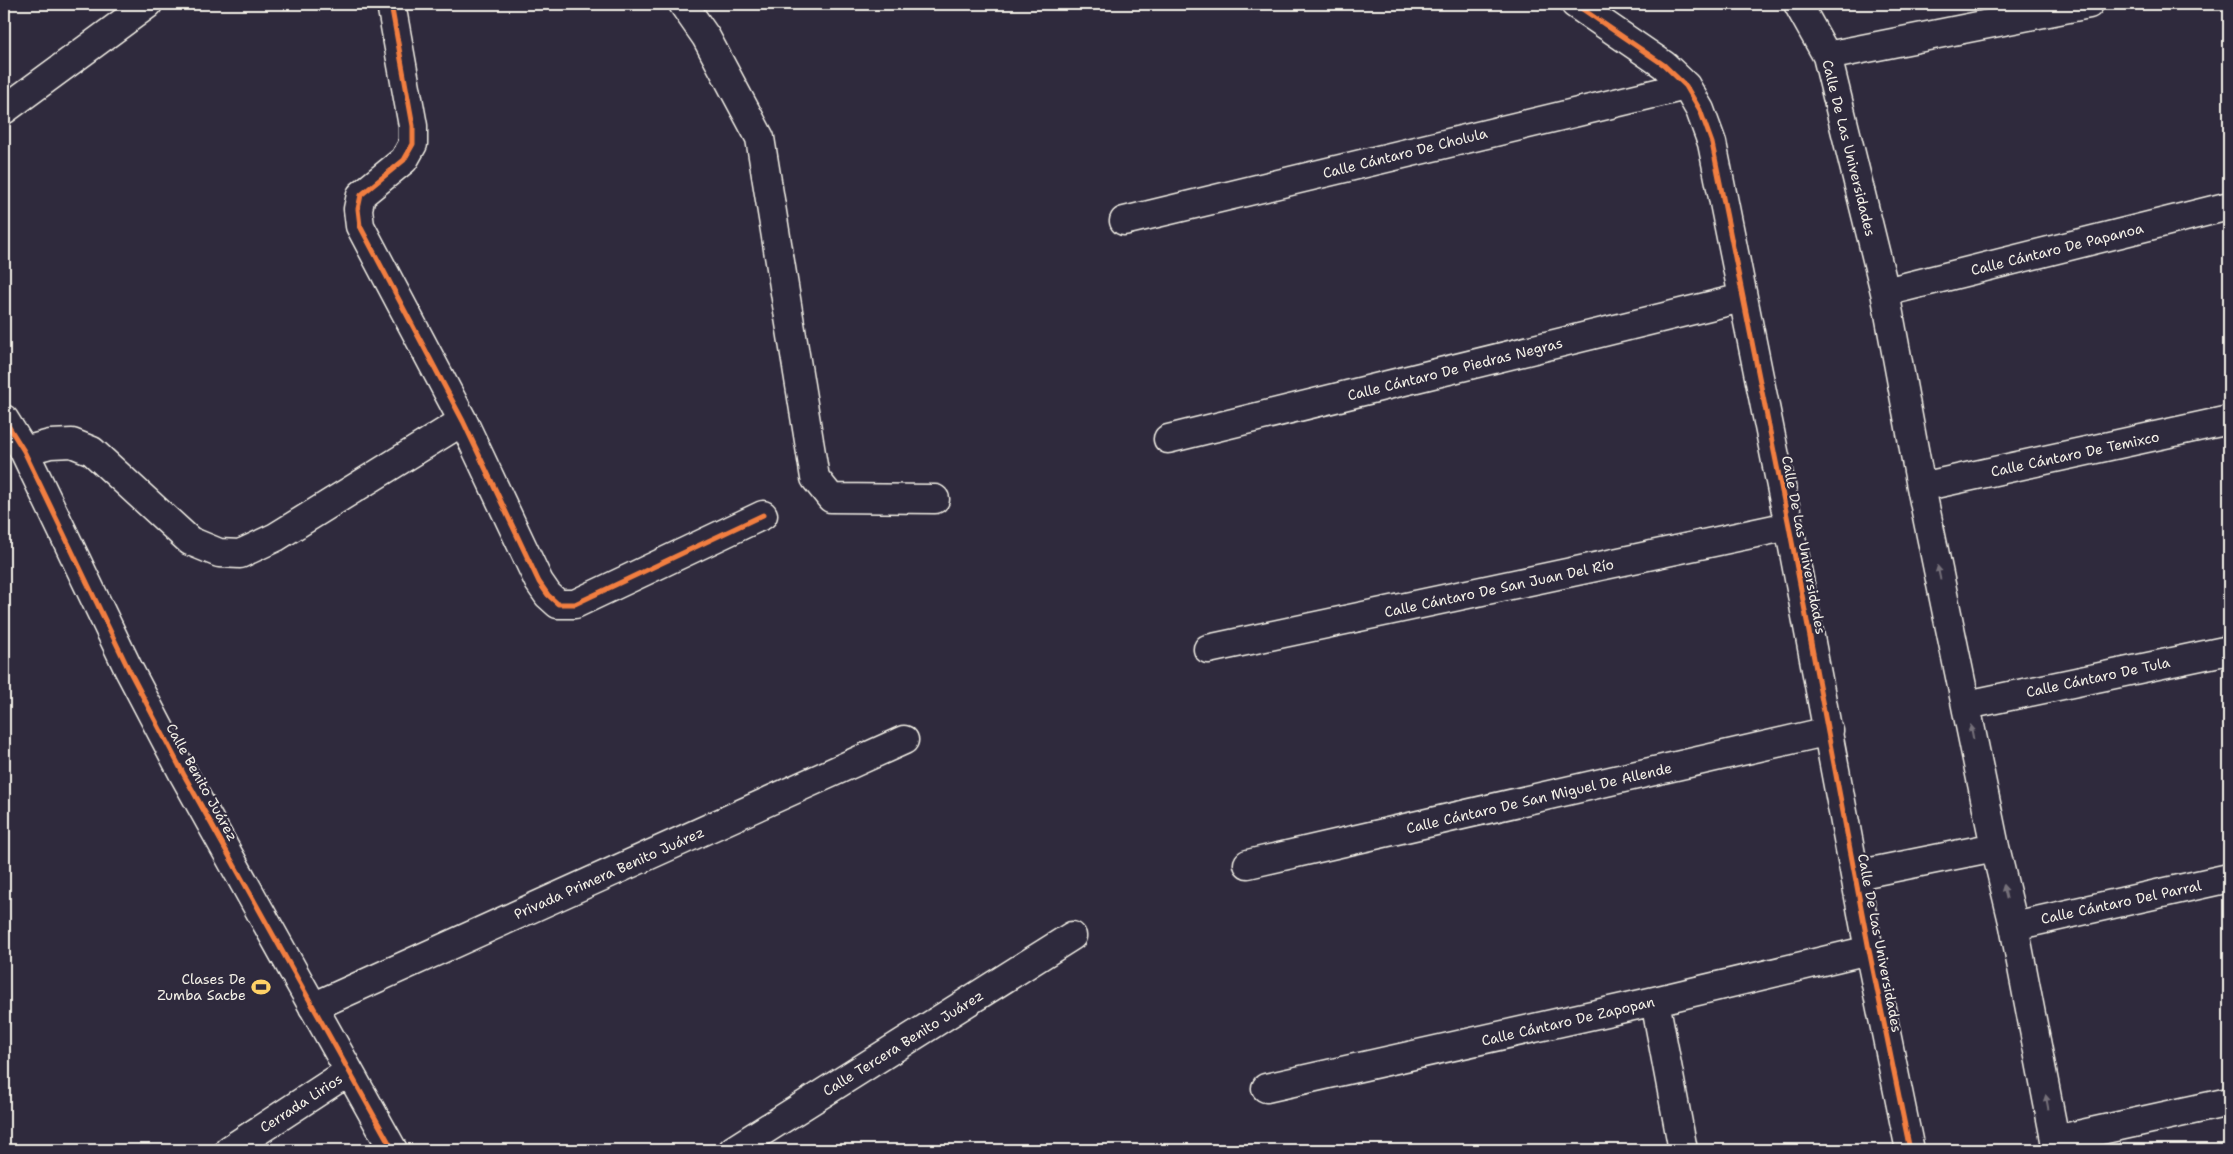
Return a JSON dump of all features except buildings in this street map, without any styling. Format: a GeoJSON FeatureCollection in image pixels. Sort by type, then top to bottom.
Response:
{"type":"FeatureCollection","features":[{"type":"Feature","properties":{"kind":"street"},"geometry":{"type":"LineString","coordinates":[[4,110],[148,4]]}},
{"type":"Feature","properties":{"kind":"street"},"geometry":{"type":"LineString","coordinates":[[391,4],[413,126],[413,144],[404,160],[361,195],[358,209],[360,226],[463,421],[539,582],[548,595],[558,604],[575,604],[763,516]]}},
{"type":"Feature","properties":{"kind":"street"},"geometry":{"type":"LineString","coordinates":[[683,4],[706,37],[760,138],[815,478],[830,498],[935,498]]}},
{"type":"Feature","properties":{"kind":"street","name":"Calle De Las Universidades"},"geometry":{"type":"LineString","coordinates":[[1575,4],[1664,66],[1686,86],[1700,110],[1712,143],[1789,526],[1869,950],[1910,1150]]}},
{"type":"Feature","properties":{"kind":"street","name":"Calle De Las Universidades"},"geometry":{"type":"LineString","coordinates":[[1798,4],[1827,56],[1885,292],[1921,487],[1995,848],[2014,926],[2056,1145]]}},
{"type":"Feature","properties":{"kind":"street"},"geometry":{"type":"LineString","coordinates":[[1827,56],[2089,4]]}},
{"type":"Feature","properties":{"kind":"street","name":"Calle Cántaro De Cholula"},"geometry":{"type":"LineString","coordinates":[[1124,221],[1686,86]]}},
{"type":"Feature","properties":{"kind":"street","name":"Calle Cántaro De Papanoa"},"geometry":{"type":"LineString","coordinates":[[1885,292],[2229,206]]}},
{"type":"Feature","properties":{"kind":"street","name":"Calle Cántaro De Piedras Negras"},"geometry":{"type":"LineString","coordinates":[[1168,439],[1742,298]]}},
{"type":"Feature","properties":{"kind":"street","name":"Calle Benito Juárez"},"geometry":{"type":"LineString","coordinates":[[4,419],[24,451],[128,668],[184,775],[393,1150]]}},
{"type":"Feature","properties":{"kind":"street","name":"Calle Cántaro De Temixco"},"geometry":{"type":"LineString","coordinates":[[1921,487],[2229,420]]}},
{"type":"Feature","properties":{"kind":"street"},"geometry":{"type":"LineString","coordinates":[[24,451],[50,444],[72,443],[92,451],[190,541],[219,552],[240,554],[276,538],[463,421]]}},
{"type":"Feature","properties":{"kind":"street","name":"Calle Cántaro De San Juan Del Río"},"geometry":{"type":"LineString","coordinates":[[1208,649],[1789,526]]}},
{"type":"Feature","properties":{"kind":"street","name":"Calle Cántaro De Tula"},"geometry":{"type":"LineString","coordinates":[[1967,705],[2229,650]]}},
{"type":"Feature","properties":{"kind":"street","name":"Calle Cántaro De San Miguel De Allende"},"geometry":{"type":"LineString","coordinates":[[1248,864],[1829,732]]}},
{"type":"Feature","properties":{"kind":"street","name":"Privada Primera Benito Juárez"},"geometry":{"type":"LineString","coordinates":[[313,1007],[904,740]]}},
{"type":"Feature","properties":{"kind":"street"},"geometry":{"type":"LineString","coordinates":[[1856,875],[1995,848]]}},
{"type":"Feature","properties":{"kind":"street","name":"Calle Cántaro Del Parral"},"geometry":{"type":"LineString","coordinates":[[2014,926],[2229,878]]}},
{"type":"Feature","properties":{"kind":"street","name":"Calle Tercera Benito Juárez"},"geometry":{"type":"LineString","coordinates":[[733,1150],[1072,936]]}},
{"type":"Feature","properties":{"kind":"street","name":"Calle Cántaro De Zapopan"},"geometry":{"type":"LineString","coordinates":[[1266,1088],[1656,1001],[1869,950]]}},
{"type":"Feature","properties":{"kind":"street"},"geometry":{"type":"LineString","coordinates":[[1656,1001],[1683,1150]]}},
{"type":"Feature","properties":{"kind":"street","name":"Cerrada Lirios"},"geometry":{"type":"LineString","coordinates":[[229,1150],[348,1072]]}},
{"type":"Feature","properties":{"kind":"street"},"geometry":{"type":"LineString","coordinates":[[2056,1145],[2229,1102]]}},
{"type":"Feature","properties":{"kind":"cycle path"},"geometry":{"type":"LineString","coordinates":[[391,4],[413,126],[413,144],[404,160],[361,195],[358,209],[360,226],[463,421],[539,582],[548,595],[558,604],[575,604],[763,515]]}},
{"type":"Feature","properties":{"kind":"cycle path"},"geometry":{"type":"LineString","coordinates":[[1575,4],[1664,65],[1686,86],[1700,110],[1712,143],[1789,526],[1869,950],[1910,1150]]}},
{"type":"Feature","properties":{"kind":"cycle path"},"geometry":{"type":"LineString","coordinates":[[4,419],[24,451],[128,668],[184,775],[393,1150]]}},
{"type":"Feature","properties":{"kind":"place","name":"Clases De Zumba Sacbe"},"geometry":{"type":"Point","coordinates":[261,987]}}]}
